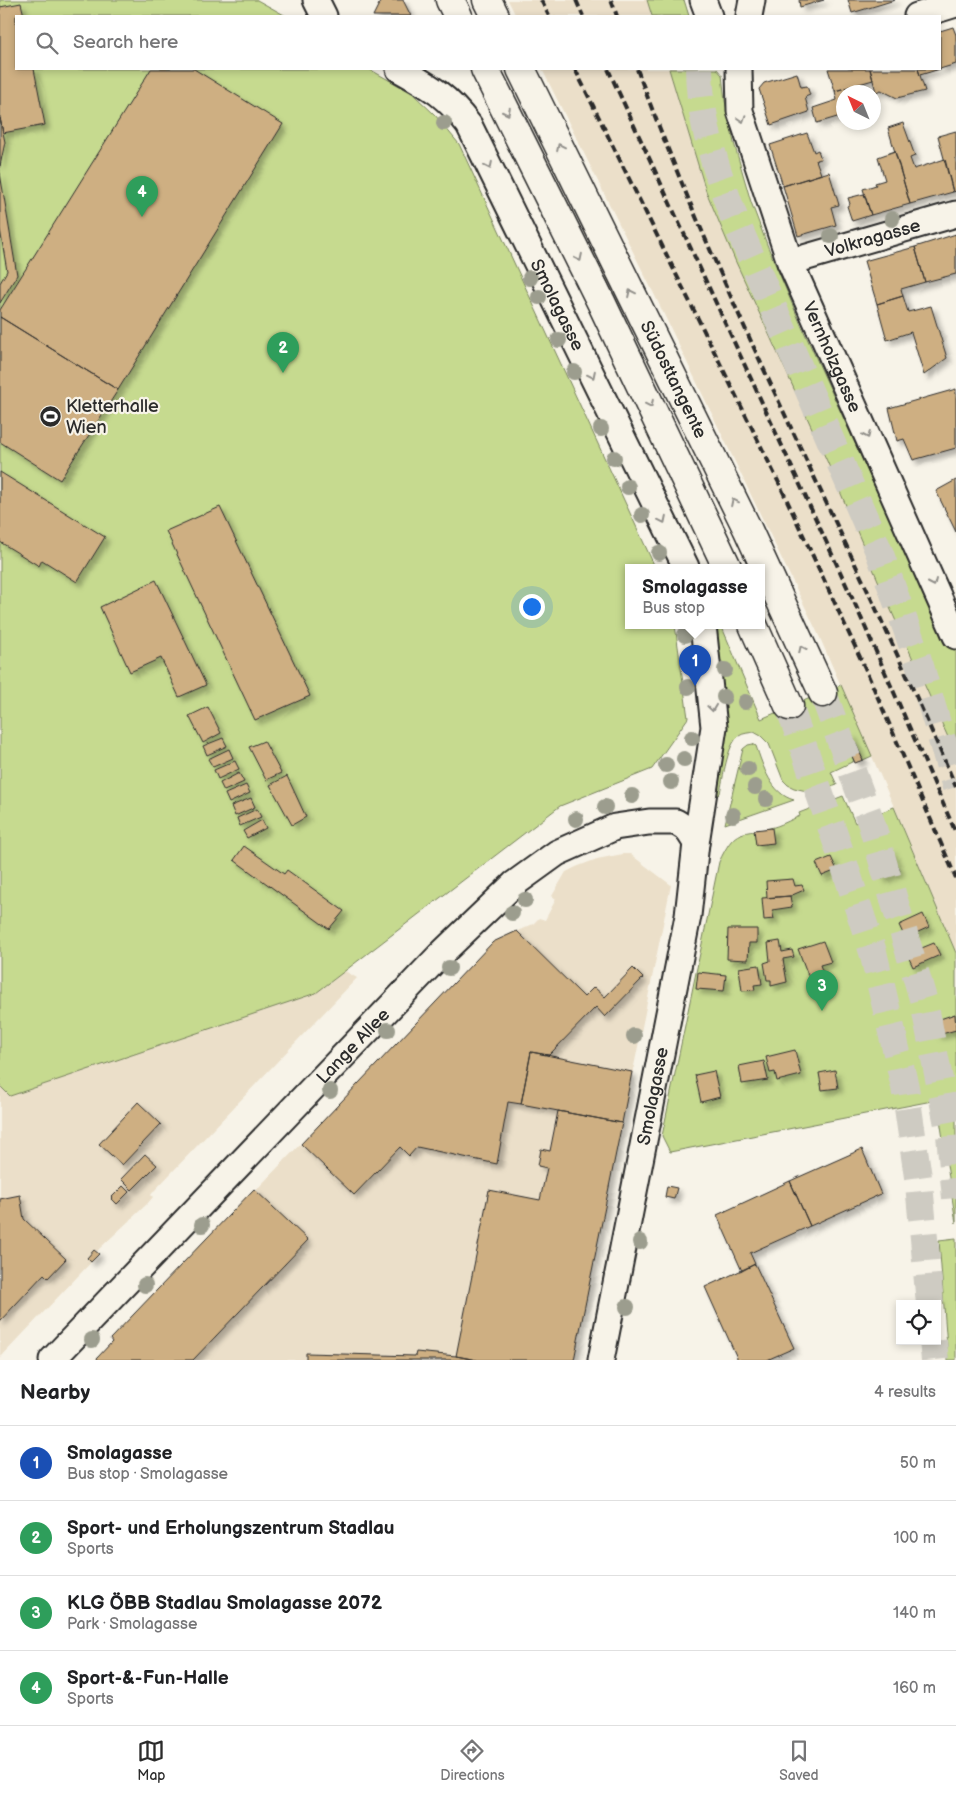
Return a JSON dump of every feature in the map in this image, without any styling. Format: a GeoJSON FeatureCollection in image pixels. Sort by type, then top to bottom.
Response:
{"type":"FeatureCollection","features":[{"type":"Feature","properties":{"kind":"highway"},"geometry":{"type":"LineString","coordinates":[[450,0],[458,15]]}},
{"type":"Feature","properties":{"kind":"highway"},"geometry":{"type":"LineString","coordinates":[[487,0],[494,15]]}},
{"type":"Feature","properties":{"kind":"highway","name":"Südosttangente"},"geometry":{"type":"LineString","coordinates":[[485,70],[601,302],[726,564]]}},
{"type":"Feature","properties":{"kind":"highway","name":"Südosttangente"},"geometry":{"type":"LineString","coordinates":[[521,70],[763,564]]}},
{"type":"Feature","properties":{"kind":"highway","name":"Südosttangente"},"geometry":{"type":"LineString","coordinates":[[765,569],[823,694]]}},
{"type":"Feature","properties":{"kind":"highway"},"geometry":{"type":"LineString","coordinates":[[755,629],[789,706]]}},
{"type":"Feature","properties":{"kind":"street"},"geometry":{"type":"LineString","coordinates":[[316,0],[324,15]]}},
{"type":"Feature","properties":{"kind":"street"},"geometry":{"type":"LineString","coordinates":[[703,0],[709,15]]}},
{"type":"Feature","properties":{"kind":"street"},"geometry":{"type":"LineString","coordinates":[[749,15],[752,0]]}},
{"type":"Feature","properties":{"kind":"street"},"geometry":{"type":"LineString","coordinates":[[920,15],[956,4]]}},
{"type":"Feature","properties":{"kind":"street","name":"Smolagasse"},"geometry":{"type":"LineString","coordinates":[[401,70],[444,96],[469,124],[685,564]]}},
{"type":"Feature","properties":{"kind":"street","name":"Vernholzgasse"},"geometry":{"type":"LineString","coordinates":[[740,70],[740,111],[790,262],[956,636]]}},
{"type":"Feature","properties":{"kind":"street","name":"Volkragasse"},"geometry":{"type":"LineString","coordinates":[[790,262],[956,214]]}},
{"type":"Feature","properties":{"kind":"street","name":"Smolagasse"},"geometry":{"type":"LineString","coordinates":[[601,1360],[687,925],[696,843],[714,727],[703,629]]}},
{"type":"Feature","properties":{"kind":"street","name":"Lange Allee"},"geometry":{"type":"LineString","coordinates":[[52,1360],[433,962],[514,884],[557,853],[615,827],[649,822],[676,822],[687,830],[696,843]]}},
{"type":"Feature","properties":{"kind":"shaded area"},"geometry":{"type":"Polygon","coordinates":[[[508,0],[647,0],[652,15],[516,15],[508,0]]]}},
{"type":"Feature","properties":{"kind":"shaded area"},"geometry":{"type":"Polygon","coordinates":[[[542,70],[669,70],[706,191],[735,260],[828,461],[886,599],[956,755],[956,953],[820,638],[658,302],[542,70]]]}},
{"type":"Feature","properties":{"kind":"shaded area"},"geometry":{"type":"Polygon","coordinates":[[[630,854],[671,885],[574,1360],[95,1360],[112,1342],[110,1339],[254,1189],[256,1190],[287,1158],[493,942],[533,924],[539,918],[545,920],[556,899],[552,896],[566,872],[597,859],[630,854]]]}},
{"type":"Feature","properties":{"kind":"shaded area"},"geometry":{"type":"Polygon","coordinates":[[[345,971],[357,978],[154,1191],[151,1195],[153,1197],[147,1204],[99,1249],[97,1252],[99,1254],[0,1358],[0,1086],[10,1096],[316,993],[345,971]]]}},
{"type":"Feature","properties":{"kind":"green space"},"geometry":{"type":"Polygon","coordinates":[[[0,0],[257,0],[284,15],[15,15],[15,70],[371,70],[412,93],[435,115],[459,144],[654,564],[625,564],[625,629],[676,629],[688,718],[652,769],[560,806],[316,993],[10,1096],[0,1086],[0,0]]]}},
{"type":"Feature","properties":{"kind":"green space"},"geometry":{"type":"Polygon","coordinates":[[[647,0],[684,0],[689,15],[652,15],[647,0]]]}},
{"type":"Feature","properties":{"kind":"green space"},"geometry":{"type":"Polygon","coordinates":[[[669,70],[718,70],[722,75],[725,101],[734,143],[751,202],[768,247],[802,327],[919,584],[934,605],[956,651],[956,755],[827,461],[735,260],[706,191],[669,70]]]}},
{"type":"Feature","properties":{"kind":"green space"},"geometry":{"type":"Polygon","coordinates":[[[710,629],[723,629],[761,719],[841,685],[872,756],[863,760],[852,735],[844,738],[854,761],[831,772],[837,785],[815,793],[788,785],[783,780],[769,744],[754,732],[744,734],[739,736],[731,746],[720,793],[714,797],[710,629]]]}},
{"type":"Feature","properties":{"kind":"green space"},"geometry":{"type":"Polygon","coordinates":[[[753,744],[756,746],[765,770],[774,786],[786,797],[794,800],[725,824],[743,749],[753,744]]]}},
{"type":"Feature","properties":{"kind":"green space"},"geometry":{"type":"Polygon","coordinates":[[[843,796],[855,823],[894,807],[956,953],[956,1223],[937,1100],[670,1152],[662,1136],[719,862],[724,851],[738,835],[778,826],[800,816],[799,813],[843,796]]]}},
{"type":"Feature","properties":{"kind":"green space"},"geometry":{"type":"Polygon","coordinates":[[[956,1238],[956,1360],[948,1360],[939,1240],[956,1238]]]}},
{"type":"Feature","properties":{"kind":"building"},"geometry":{"type":"Polygon","coordinates":[[[381,0],[403,0],[410,15],[374,15],[381,0]]]}},
{"type":"Feature","properties":{"kind":"building"},"geometry":{"type":"Polygon","coordinates":[[[799,0],[824,0],[800,7],[799,0]]]}},
{"type":"Feature","properties":{"kind":"building"},"geometry":{"type":"Polygon","coordinates":[[[848,0],[895,0],[852,13],[848,0]]]}},
{"type":"Feature","properties":{"kind":"building"},"geometry":{"type":"Polygon","coordinates":[[[21,3],[24,15],[15,15],[15,70],[34,70],[45,125],[3,133],[0,118],[0,7],[21,3]]]}},
{"type":"Feature","properties":{"kind":"building"},"geometry":{"type":"Polygon","coordinates":[[[953,27],[956,35],[956,64],[941,69],[941,31],[953,27]]]}},
{"type":"Feature","properties":{"kind":"building"},"geometry":{"type":"Polygon","coordinates":[[[150,70],[196,70],[283,124],[118,390],[0,317],[0,310],[150,70]]]}},
{"type":"Feature","properties":{"kind":"building"},"geometry":{"type":"Polygon","coordinates":[[[828,70],[870,70],[873,80],[856,85],[836,85],[836,91],[828,70]]]}},
{"type":"Feature","properties":{"kind":"building"},"geometry":{"type":"Polygon","coordinates":[[[870,70],[918,70],[925,91],[897,98],[881,90],[881,85],[874,85],[870,70]]]}},
{"type":"Feature","properties":{"kind":"building"},"geometry":{"type":"Polygon","coordinates":[[[918,70],[937,70],[920,75],[918,70]]]}},
{"type":"Feature","properties":{"kind":"building"},"geometry":{"type":"Polygon","coordinates":[[[797,73],[801,87],[807,86],[810,95],[805,97],[809,112],[771,125],[759,89],[764,83],[797,73]]]}},
{"type":"Feature","properties":{"kind":"building"},"geometry":{"type":"Polygon","coordinates":[[[836,100],[836,117],[817,123],[813,108],[836,100]]]}},
{"type":"Feature","properties":{"kind":"building"},"geometry":{"type":"Polygon","coordinates":[[[0,118],[5,142],[0,166],[0,118]]]}},
{"type":"Feature","properties":{"kind":"building"},"geometry":{"type":"Polygon","coordinates":[[[903,123],[915,156],[910,158],[914,169],[945,159],[953,192],[910,204],[888,128],[903,123]]]}},
{"type":"Feature","properties":{"kind":"building"},"geometry":{"type":"Polygon","coordinates":[[[956,131],[956,191],[953,192],[938,136],[956,131]]]}},
{"type":"Feature","properties":{"kind":"building"},"geometry":{"type":"Polygon","coordinates":[[[807,133],[814,152],[818,150],[821,159],[816,160],[821,174],[783,186],[770,145],[807,133]]]}},
{"type":"Feature","properties":{"kind":"building"},"geometry":{"type":"Polygon","coordinates":[[[895,151],[910,204],[871,215],[863,189],[885,180],[878,157],[895,151]]]}},
{"type":"Feature","properties":{"kind":"building"},"geometry":{"type":"Polygon","coordinates":[[[829,172],[839,205],[831,207],[836,225],[798,236],[783,186],[829,172]]]}},
{"type":"Feature","properties":{"kind":"building"},"geometry":{"type":"Polygon","coordinates":[[[0,173],[17,275],[0,303],[0,283],[7,271],[0,229],[0,173]]]}},
{"type":"Feature","properties":{"kind":"building"},"geometry":{"type":"Polygon","coordinates":[[[864,194],[871,215],[852,221],[847,206],[850,204],[848,198],[864,194]]]}},
{"type":"Feature","properties":{"kind":"building"},"geometry":{"type":"Polygon","coordinates":[[[956,234],[956,274],[925,282],[915,247],[956,234]]]}},
{"type":"Feature","properties":{"kind":"building"},"geometry":{"type":"Polygon","coordinates":[[[915,247],[925,282],[901,289],[903,296],[877,304],[864,261],[915,247]]]}},
{"type":"Feature","properties":{"kind":"building"},"geometry":{"type":"Polygon","coordinates":[[[903,296],[908,312],[931,306],[947,358],[924,375],[911,332],[887,340],[877,304],[903,296]]]}},
{"type":"Feature","properties":{"kind":"building","name":"Kletterhalle Wien"},"geometry":{"type":"Polygon","coordinates":[[[0,317],[118,390],[60,480],[0,442],[0,317]]]}},
{"type":"Feature","properties":{"kind":"building"},"geometry":{"type":"Polygon","coordinates":[[[956,389],[956,448],[913,460],[904,439],[897,441],[889,408],[956,389]]]}},
{"type":"Feature","properties":{"kind":"building"},"geometry":{"type":"Polygon","coordinates":[[[0,472],[105,537],[77,582],[42,560],[39,566],[0,542],[0,472]]]}},
{"type":"Feature","properties":{"kind":"building"},"geometry":{"type":"Polygon","coordinates":[[[956,480],[956,532],[936,491],[956,480]]]}},
{"type":"Feature","properties":{"kind":"building"},"geometry":{"type":"Polygon","coordinates":[[[220,507],[310,696],[255,720],[166,531],[220,507]]]}},
{"type":"Feature","properties":{"kind":"building"},"geometry":{"type":"Polygon","coordinates":[[[156,580],[206,685],[179,697],[161,658],[130,672],[100,607],[156,580]]]}},
{"type":"Feature","properties":{"kind":"building"},"geometry":{"type":"Polygon","coordinates":[[[208,707],[221,733],[203,743],[189,716],[208,707]]]}},
{"type":"Feature","properties":{"kind":"building"},"geometry":{"type":"Polygon","coordinates":[[[852,734],[863,760],[855,763],[844,738],[852,734]]]}},
{"type":"Feature","properties":{"kind":"building"},"geometry":{"type":"Polygon","coordinates":[[[223,738],[227,746],[207,755],[203,746],[223,738]]]}},
{"type":"Feature","properties":{"kind":"building"},"geometry":{"type":"Polygon","coordinates":[[[264,741],[281,773],[266,780],[249,747],[264,741]]]}},
{"type":"Feature","properties":{"kind":"building"},"geometry":{"type":"Polygon","coordinates":[[[229,749],[233,758],[213,767],[208,759],[229,749]]]}},
{"type":"Feature","properties":{"kind":"building"},"geometry":{"type":"Polygon","coordinates":[[[235,761],[239,769],[218,779],[214,770],[235,761]]]}},
{"type":"Feature","properties":{"kind":"building"},"geometry":{"type":"Polygon","coordinates":[[[239,773],[244,782],[224,791],[220,783],[239,773]]]}},
{"type":"Feature","properties":{"kind":"building"},"geometry":{"type":"Polygon","coordinates":[[[287,776],[306,817],[292,825],[270,785],[287,776]]]}},
{"type":"Feature","properties":{"kind":"building"},"geometry":{"type":"Polygon","coordinates":[[[246,785],[250,793],[229,803],[225,794],[246,785]]]}},
{"type":"Feature","properties":{"kind":"building"},"geometry":{"type":"Polygon","coordinates":[[[251,798],[255,807],[235,816],[231,806],[251,798]]]}},
{"type":"Feature","properties":{"kind":"building"},"geometry":{"type":"Polygon","coordinates":[[[257,809],[261,817],[240,826],[237,818],[257,809]]]}},
{"type":"Feature","properties":{"kind":"building"},"geometry":{"type":"Polygon","coordinates":[[[262,820],[266,828],[247,838],[243,831],[262,820]]]}},
{"type":"Feature","properties":{"kind":"building"},"geometry":{"type":"Polygon","coordinates":[[[772,828],[774,843],[756,845],[754,830],[772,828]]]}},
{"type":"Feature","properties":{"kind":"building"},"geometry":{"type":"Polygon","coordinates":[[[244,846],[284,874],[287,870],[344,911],[329,929],[234,860],[244,846]]]}},
{"type":"Feature","properties":{"kind":"building"},"geometry":{"type":"Polygon","coordinates":[[[891,849],[900,871],[882,879],[874,856],[891,849]]]}},
{"type":"Feature","properties":{"kind":"building"},"geometry":{"type":"Polygon","coordinates":[[[831,857],[837,870],[822,876],[816,863],[831,857]]]}},
{"type":"Feature","properties":{"kind":"building"},"geometry":{"type":"Polygon","coordinates":[[[793,879],[795,886],[802,885],[804,890],[790,896],[767,898],[766,881],[793,879]]]}},
{"type":"Feature","properties":{"kind":"building"},"geometry":{"type":"Polygon","coordinates":[[[790,896],[792,907],[772,910],[774,919],[764,920],[762,898],[790,896]]]}},
{"type":"Feature","properties":{"kind":"building"},"geometry":{"type":"Polygon","coordinates":[[[923,914],[929,927],[905,938],[899,925],[923,914]]]}},
{"type":"Feature","properties":{"kind":"building"},"geometry":{"type":"Polygon","coordinates":[[[728,929],[757,929],[757,943],[749,943],[748,960],[727,959],[728,929]]]}},
{"type":"Feature","properties":{"kind":"building"},"geometry":{"type":"Polygon","coordinates":[[[517,931],[584,997],[594,987],[605,997],[633,968],[643,978],[605,1017],[596,1007],[549,1055],[531,1052],[521,1104],[508,1102],[497,1164],[417,1147],[409,1156],[400,1147],[354,1195],[301,1144],[493,942],[517,931]]]}},
{"type":"Feature","properties":{"kind":"building"},"geometry":{"type":"Polygon","coordinates":[[[780,941],[782,952],[792,950],[794,957],[783,959],[787,982],[771,986],[771,980],[767,980],[764,963],[770,961],[768,943],[780,941]]]}},
{"type":"Feature","properties":{"kind":"building"},"geometry":{"type":"Polygon","coordinates":[[[823,941],[831,962],[820,965],[823,973],[809,978],[798,949],[823,941]]]}},
{"type":"Feature","properties":{"kind":"building"},"geometry":{"type":"Polygon","coordinates":[[[934,943],[940,955],[913,967],[907,954],[934,943]]]}},
{"type":"Feature","properties":{"kind":"building"},"geometry":{"type":"Polygon","coordinates":[[[759,965],[762,984],[754,985],[755,990],[742,991],[739,968],[759,965]]]}},
{"type":"Feature","properties":{"kind":"building"},"geometry":{"type":"Polygon","coordinates":[[[698,972],[726,975],[724,991],[696,989],[698,972]]]}},
{"type":"Feature","properties":{"kind":"building"},"geometry":{"type":"Polygon","coordinates":[[[955,1014],[956,1030],[938,1035],[934,1021],[955,1014]]]}},
{"type":"Feature","properties":{"kind":"building"},"geometry":{"type":"Polygon","coordinates":[[[795,1050],[801,1075],[777,1081],[775,1072],[770,1073],[766,1057],[795,1050]]]}},
{"type":"Feature","properties":{"kind":"building"},"geometry":{"type":"Polygon","coordinates":[[[531,1052],[632,1072],[622,1123],[521,1104],[531,1052]]]}},
{"type":"Feature","properties":{"kind":"building"},"geometry":{"type":"Polygon","coordinates":[[[764,1061],[768,1080],[742,1084],[739,1066],[764,1061]]]}},
{"type":"Feature","properties":{"kind":"building"},"geometry":{"type":"Polygon","coordinates":[[[835,1070],[838,1088],[822,1090],[819,1073],[835,1070]]]}},
{"type":"Feature","properties":{"kind":"building"},"geometry":{"type":"Polygon","coordinates":[[[714,1071],[720,1097],[701,1102],[695,1075],[714,1071]]]}},
{"type":"Feature","properties":{"kind":"building"},"geometry":{"type":"Polygon","coordinates":[[[138,1102],[161,1124],[122,1165],[99,1144],[138,1102]]]}},
{"type":"Feature","properties":{"kind":"building"},"geometry":{"type":"Polygon","coordinates":[[[558,1111],[622,1123],[574,1360],[477,1360],[456,1356],[489,1190],[540,1200],[547,1168],[538,1166],[541,1149],[550,1151],[558,1111]]]}},
{"type":"Feature","properties":{"kind":"building"},"geometry":{"type":"Polygon","coordinates":[[[862,1149],[881,1194],[810,1226],[790,1181],[862,1149]]]}},
{"type":"Feature","properties":{"kind":"building"},"geometry":{"type":"Polygon","coordinates":[[[145,1154],[157,1165],[132,1190],[121,1179],[145,1154]]]}},
{"type":"Feature","properties":{"kind":"building"},"geometry":{"type":"Polygon","coordinates":[[[790,1181],[810,1226],[750,1253],[755,1264],[742,1271],[717,1215],[790,1181]]]}},
{"type":"Feature","properties":{"kind":"building"},"geometry":{"type":"Polygon","coordinates":[[[123,1186],[129,1192],[117,1204],[111,1198],[123,1186]]]}},
{"type":"Feature","properties":{"kind":"building"},"geometry":{"type":"Polygon","coordinates":[[[667,1186],[677,1188],[674,1199],[665,1197],[667,1186]]]}},
{"type":"Feature","properties":{"kind":"building"},"geometry":{"type":"Polygon","coordinates":[[[254,1189],[308,1240],[193,1360],[98,1360],[97,1358],[112,1342],[110,1339],[254,1189]]]}},
{"type":"Feature","properties":{"kind":"building"},"geometry":{"type":"Polygon","coordinates":[[[20,1195],[24,1219],[66,1259],[48,1278],[44,1274],[0,1321],[0,1199],[20,1195]]]}},
{"type":"Feature","properties":{"kind":"building"},"geometry":{"type":"Polygon","coordinates":[[[94,1250],[99,1254],[91,1262],[87,1258],[94,1250]]]}},
{"type":"Feature","properties":{"kind":"building"},"geometry":{"type":"Polygon","coordinates":[[[755,1264],[794,1348],[767,1360],[738,1360],[705,1287],[755,1264]]]}},
{"type":"Feature","properties":{"kind":"building"},"geometry":{"type":"Polygon","coordinates":[[[416,1352],[477,1360],[306,1360],[306,1353],[415,1356],[416,1352]]]}},
{"type":"Feature","properties":{"kind":"tunnel"},"geometry":{"type":"LineString","coordinates":[[699,70],[702,108],[710,146],[728,201],[880,554],[920,666],[956,787]]}},
{"type":"Feature","properties":{"kind":"tunnel"},"geometry":{"type":"LineString","coordinates":[[823,693],[872,825],[924,1002],[950,1135],[956,1198]]}},
{"type":"Feature","properties":{"kind":"tunnel"},"geometry":{"type":"LineString","coordinates":[[789,706],[873,952],[905,1087],[919,1184],[930,1300]]}},
{"type":"Feature","properties":{"kind":"tunnel"},"geometry":{"type":"LineString","coordinates":[[933,1345],[935,1360]]}},
{"type":"Feature","properties":{"kind":"railway"},"geometry":{"type":"LineString","coordinates":[[541,0],[548,15]]}},
{"type":"Feature","properties":{"kind":"railway"},"geometry":{"type":"LineString","coordinates":[[576,0],[583,15]]}},
{"type":"Feature","properties":{"kind":"railway"},"geometry":{"type":"LineString","coordinates":[[611,0],[617,15]]}},
{"type":"Feature","properties":{"kind":"railway"},"geometry":{"type":"LineString","coordinates":[[575,70],[778,481],[865,668],[956,878]]}},
{"type":"Feature","properties":{"kind":"railway"},"geometry":{"type":"LineString","coordinates":[[608,70],[855,604],[956,833]]}},
{"type":"Feature","properties":{"kind":"railway"},"geometry":{"type":"LineString","coordinates":[[637,70],[711,251],[876,608],[956,787]]}},
{"type":"Feature","properties":{"kind":"place","name":"Sport-&-Fun-Halle"},"geometry":{"type":"Point","coordinates":[142,217]}},
{"type":"Feature","properties":{"kind":"place","name":"Sport- und Erholungszentrum Stadlau"},"geometry":{"type":"Point","coordinates":[283,373]}},
{"type":"Feature","properties":{"kind":"place","name":"Kletterhalle Wien"},"geometry":{"type":"Point","coordinates":[50,416]}},
{"type":"Feature","properties":{"kind":"place","name":"Smolagasse"},"geometry":{"type":"Point","coordinates":[695,686]}},
{"type":"Feature","properties":{"kind":"place","name":"KLG ÖBB Stadlau Smolagasse 2072"},"geometry":{"type":"Point","coordinates":[822,1011]}}]}
